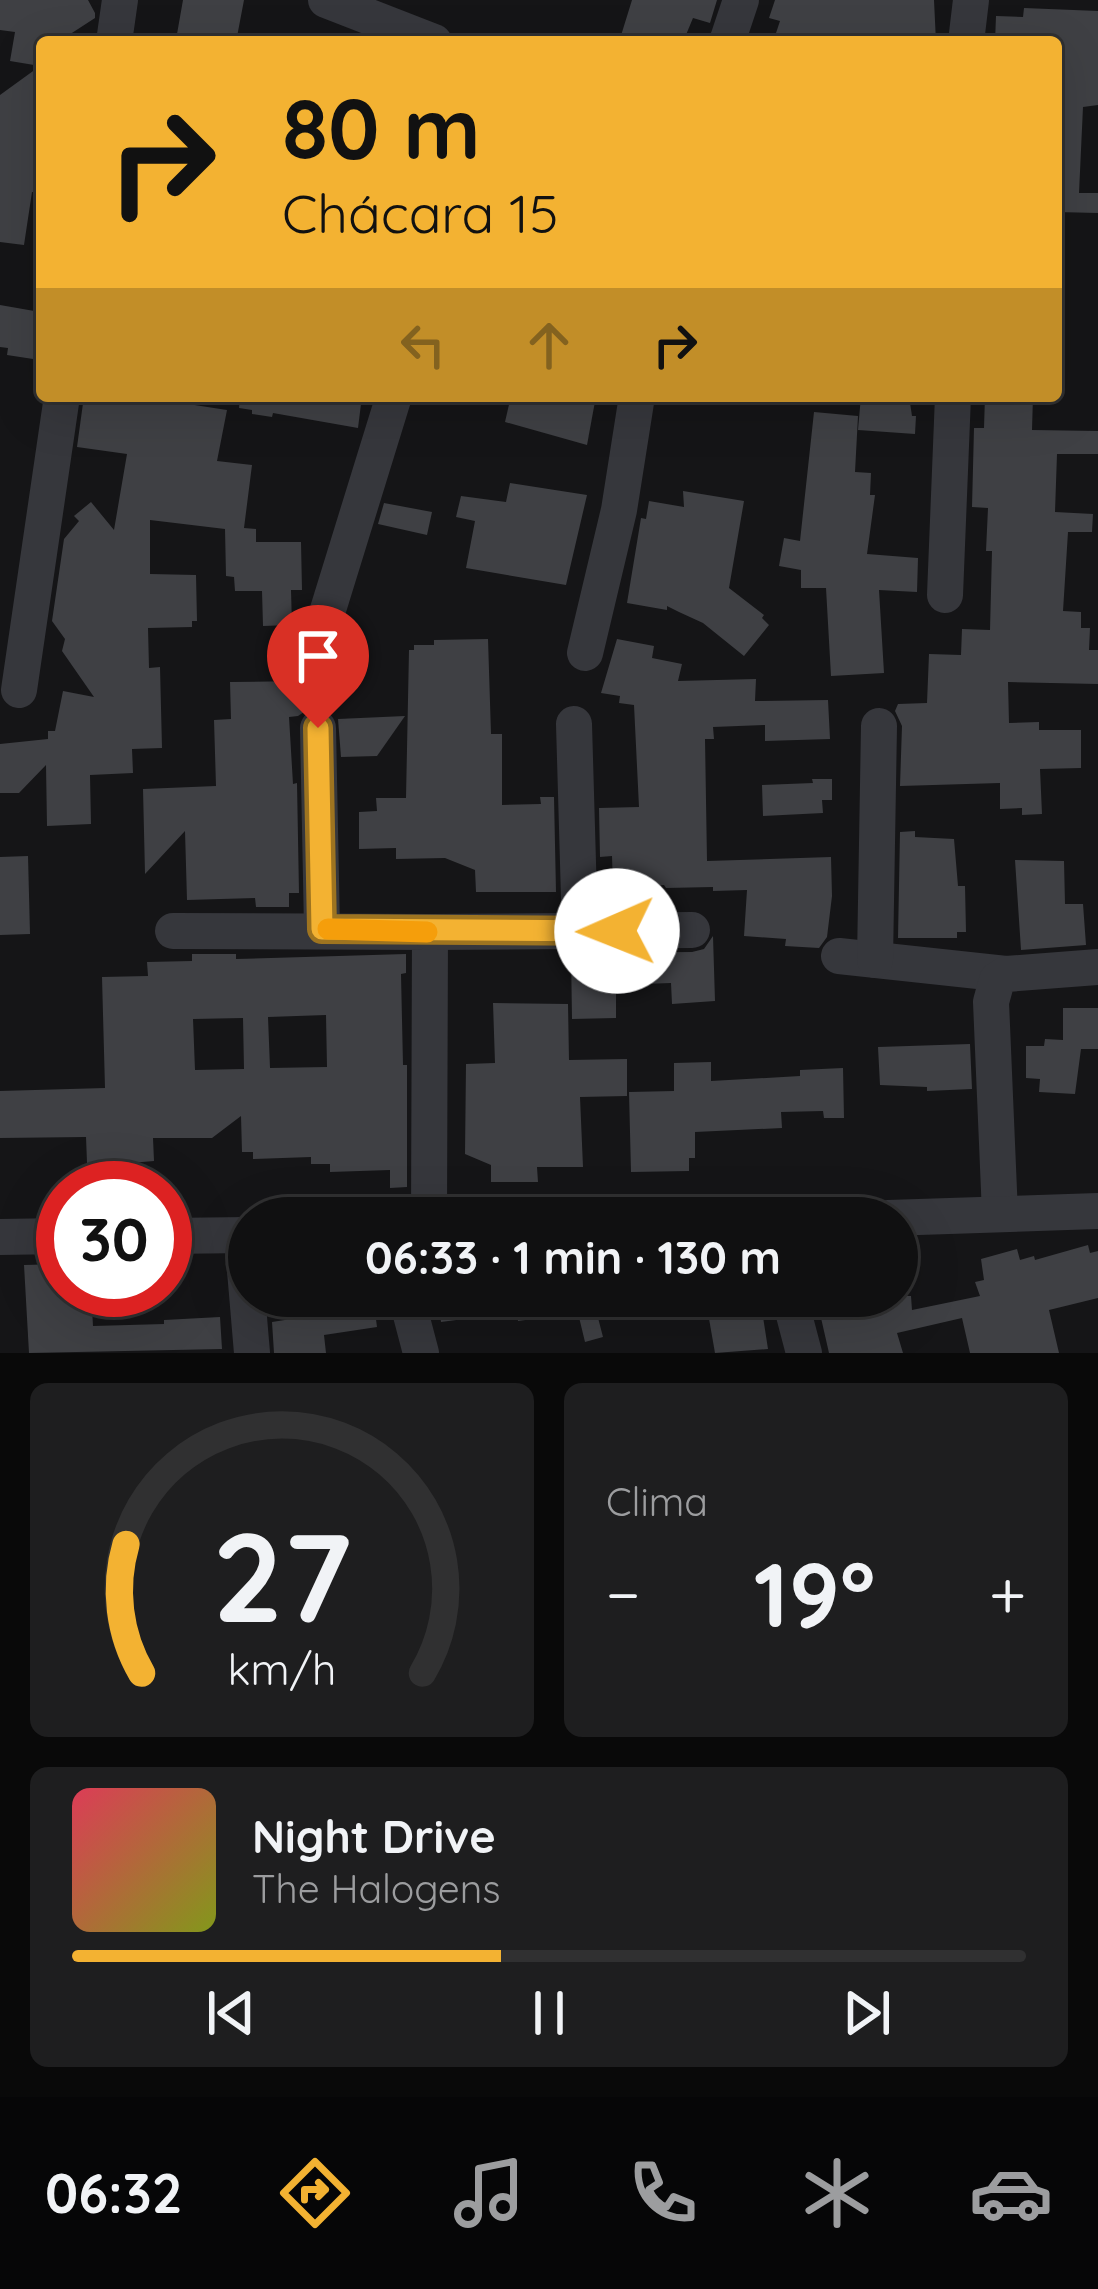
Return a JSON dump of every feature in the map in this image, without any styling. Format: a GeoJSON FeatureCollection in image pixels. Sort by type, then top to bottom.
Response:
{"type":"FeatureCollection","features":[{"type":"Feature","properties":{"kind":"street"},"geometry":{"type":"LineString","coordinates":[[115,36],[120,0]]}},
{"type":"Feature","properties":{"kind":"street"},"geometry":{"type":"LineString","coordinates":[[326,0],[419,36]]}},
{"type":"Feature","properties":{"kind":"street"},"geometry":{"type":"LineString","coordinates":[[730,36],[741,0]]}},
{"type":"Feature","properties":{"kind":"street"},"geometry":{"type":"LineString","coordinates":[[967,36],[970,0]]}},
{"type":"Feature","properties":{"kind":"street"},"geometry":{"type":"LineString","coordinates":[[19,690],[61,402]]}},
{"type":"Feature","properties":{"kind":"street"},"geometry":{"type":"LineString","coordinates":[[314,655],[392,402]]}},
{"type":"Feature","properties":{"kind":"street"},"geometry":{"type":"LineString","coordinates":[[585,653],[619,510],[636,402]]}},
{"type":"Feature","properties":{"kind":"street"},"geometry":{"type":"LineString","coordinates":[[945,595],[952,402]]}},
{"type":"Feature","properties":{"kind":"street"},"geometry":{"type":"LineString","coordinates":[[574,724],[580,932]]}},
{"type":"Feature","properties":{"kind":"street"},"geometry":{"type":"LineString","coordinates":[[879,726],[857,958],[1006,974],[1098,967]]}},
{"type":"Feature","properties":{"kind":"street"},"geometry":{"type":"LineString","coordinates":[[318,728],[322,929]]}},
{"type":"Feature","properties":{"kind":"street"},"geometry":{"type":"LineString","coordinates":[[173,931],[692,930]]}},
{"type":"Feature","properties":{"kind":"street"},"geometry":{"type":"LineString","coordinates":[[429,1197],[430,932]]}},
{"type":"Feature","properties":{"kind":"street"},"geometry":{"type":"LineString","coordinates":[[1000,1214],[991,1002],[997,980],[1006,974]]}},
{"type":"Feature","properties":{"kind":"street"},"geometry":{"type":"LineString","coordinates":[[918,1217],[1098,1210]]}},
{"type":"Feature","properties":{"kind":"street"},"geometry":{"type":"LineString","coordinates":[[192,1236],[228,1235]]}},
{"type":"Feature","properties":{"kind":"street"},"geometry":{"type":"LineString","coordinates":[[0,1237],[36,1237]]}},
{"type":"Feature","properties":{"kind":"street"},"geometry":{"type":"LineString","coordinates":[[250,1317],[252,1353]]}},
{"type":"Feature","properties":{"kind":"street"},"geometry":{"type":"LineString","coordinates":[[412,1317],[421,1353]]}},
{"type":"Feature","properties":{"kind":"street"},"geometry":{"type":"LineString","coordinates":[[794,1317],[803,1353]]}},
{"type":"Feature","properties":{"kind":"building"},"geometry":{"type":"Polygon","coordinates":[[[0,0],[88,0],[95,13],[95,18],[67,36],[36,36],[36,65],[10,61],[15,32],[0,30],[0,0]]]}},
{"type":"Feature","properties":{"kind":"building"},"geometry":{"type":"Polygon","coordinates":[[[183,0],[244,0],[237,36],[177,34],[183,0]]]}},
{"type":"Feature","properties":{"kind":"building"},"geometry":{"type":"Polygon","coordinates":[[[632,0],[717,0],[710,23],[693,18],[686,36],[621,36],[632,0]]]}},
{"type":"Feature","properties":{"kind":"building"},"geometry":{"type":"Polygon","coordinates":[[[775,0],[934,0],[936,36],[775,36],[780,21],[769,18],[775,0]]]}},
{"type":"Feature","properties":{"kind":"building"},"geometry":{"type":"Polygon","coordinates":[[[1024,8],[1098,11],[1098,105],[1083,107],[1079,193],[1098,193],[1098,213],[1062,212],[1062,36],[995,36],[996,16],[1023,17],[1024,8]]]}},
{"type":"Feature","properties":{"kind":"building"},"geometry":{"type":"Polygon","coordinates":[[[36,69],[36,192],[32,192],[24,245],[0,242],[0,95],[36,69]]]}},
{"type":"Feature","properties":{"kind":"building"},"geometry":{"type":"Polygon","coordinates":[[[0,305],[36,311],[33,359],[7,355],[8,348],[0,347],[0,305]]]}},
{"type":"Feature","properties":{"kind":"building"},"geometry":{"type":"Polygon","coordinates":[[[83,402],[175,402],[227,410],[217,461],[252,465],[244,528],[256,529],[256,542],[301,542],[302,590],[291,590],[292,625],[263,626],[262,591],[235,591],[234,577],[226,576],[225,529],[150,520],[150,574],[196,575],[197,621],[192,621],[192,627],[148,628],[149,668],[160,667],[162,748],[132,749],[133,773],[90,775],[91,824],[47,826],[46,765],[19,793],[0,793],[0,744],[48,739],[48,731],[55,731],[63,691],[94,697],[62,651],[65,639],[52,621],[64,539],[79,521],[74,516],[91,502],[114,530],[127,454],[77,447],[83,402]]]}},
{"type":"Feature","properties":{"kind":"building"},"geometry":{"type":"Polygon","coordinates":[[[240,402],[361,402],[358,428],[273,413],[272,417],[252,414],[252,410],[239,408],[240,402]]]}},
{"type":"Feature","properties":{"kind":"building"},"geometry":{"type":"Polygon","coordinates":[[[510,402],[595,402],[587,445],[505,422],[510,402]]]}},
{"type":"Feature","properties":{"kind":"building"},"geometry":{"type":"Polygon","coordinates":[[[860,402],[910,402],[912,416],[916,416],[915,434],[858,430],[860,402]]]}},
{"type":"Feature","properties":{"kind":"building"},"geometry":{"type":"Polygon","coordinates":[[[985,402],[1033,402],[1032,430],[1098,431],[1098,454],[1057,454],[1055,512],[1093,514],[1092,532],[1068,532],[1063,611],[1081,612],[1081,628],[1090,628],[1089,650],[1098,650],[1098,684],[1008,682],[1009,723],[1039,722],[1039,730],[1081,730],[1081,768],[1040,769],[1042,814],[1000,809],[1000,783],[900,786],[898,704],[927,703],[929,654],[961,655],[962,629],[990,630],[988,508],[972,507],[974,428],[984,428],[985,402]]]}},
{"type":"Feature","properties":{"kind":"building"},"geometry":{"type":"Polygon","coordinates":[[[814,412],[858,416],[855,472],[871,473],[870,495],[875,495],[867,554],[918,558],[917,592],[879,590],[884,673],[831,676],[826,588],[801,588],[801,570],[779,566],[784,538],[800,541],[814,412]]]}},
{"type":"Feature","properties":{"kind":"building"},"geometry":{"type":"Polygon","coordinates":[[[510,483],[587,495],[566,585],[466,568],[475,521],[456,517],[461,496],[506,502],[510,483]]]}},
{"type":"Feature","properties":{"kind":"building"},"geometry":{"type":"Polygon","coordinates":[[[683,491],[744,501],[729,588],[764,615],[769,625],[744,656],[703,623],[667,606],[667,610],[627,603],[641,518],[646,519],[649,501],[684,507],[683,491]]]}},
{"type":"Feature","properties":{"kind":"building"},"geometry":{"type":"Polygon","coordinates":[[[384,503],[432,512],[427,535],[378,524],[384,503]]]}},
{"type":"Feature","properties":{"kind":"building"},"geometry":{"type":"Polygon","coordinates":[[[488,639],[491,734],[502,734],[502,805],[541,804],[540,797],[554,797],[556,892],[476,892],[475,870],[445,858],[396,859],[396,848],[359,849],[359,812],[377,811],[376,798],[406,798],[409,650],[414,645],[434,645],[434,640],[488,639]]]}},
{"type":"Feature","properties":{"kind":"building"},"geometry":{"type":"Polygon","coordinates":[[[617,639],[654,646],[652,658],[682,664],[678,681],[756,679],[755,701],[828,700],[830,739],[765,741],[765,725],[713,727],[714,739],[705,739],[707,861],[831,857],[827,937],[819,948],[785,946],[786,939],[744,936],[747,890],[664,885],[613,888],[612,856],[600,857],[599,808],[639,807],[634,705],[619,703],[620,696],[601,693],[617,639]]]}},
{"type":"Feature","properties":{"kind":"building"},"geometry":{"type":"Polygon","coordinates":[[[301,681],[301,689],[316,688],[310,708],[289,717],[293,784],[297,783],[299,893],[289,893],[289,907],[256,907],[255,898],[187,900],[185,831],[145,874],[143,789],[216,786],[214,720],[231,719],[230,682],[301,681]]]}},
{"type":"Feature","properties":{"kind":"building"},"geometry":{"type":"Polygon","coordinates":[[[405,716],[377,756],[341,757],[338,719],[405,716]]]}},
{"type":"Feature","properties":{"kind":"building"},"geometry":{"type":"Polygon","coordinates":[[[812,779],[832,779],[832,800],[822,800],[823,813],[763,816],[762,785],[813,783],[812,779]]]}},
{"type":"Feature","properties":{"kind":"building"},"geometry":{"type":"Polygon","coordinates":[[[915,831],[915,837],[954,839],[958,886],[965,886],[966,932],[957,932],[957,938],[898,938],[900,832],[915,831]]]}},
{"type":"Feature","properties":{"kind":"building"},"geometry":{"type":"Polygon","coordinates":[[[28,856],[30,934],[0,935],[0,857],[28,856]]]}},
{"type":"Feature","properties":{"kind":"building"},"geometry":{"type":"Polygon","coordinates":[[[1015,860],[1064,861],[1065,904],[1083,904],[1086,945],[1021,950],[1015,860]]]}},
{"type":"Feature","properties":{"kind":"building"},"geometry":{"type":"Polygon","coordinates":[[[713,936],[715,1001],[672,1004],[671,983],[616,985],[616,1018],[572,1019],[571,953],[692,952],[704,949],[713,936]]]}},
{"type":"Feature","properties":{"kind":"building"},"geometry":{"type":"Polygon","coordinates":[[[192,954],[236,954],[236,959],[406,954],[406,973],[401,974],[407,1187],[390,1188],[390,1170],[330,1172],[330,1164],[311,1164],[311,1157],[253,1159],[253,1152],[242,1152],[241,1116],[212,1138],[153,1138],[154,1161],[87,1161],[86,1137],[0,1138],[0,1091],[105,1088],[102,977],[148,976],[147,962],[192,961],[192,954]],[[326,1015],[268,1017],[270,1068],[327,1067],[326,1015]],[[243,1018],[193,1019],[195,1070],[244,1069],[243,1018]]]}},
{"type":"Feature","properties":{"kind":"building"},"geometry":{"type":"Polygon","coordinates":[[[493,1003],[568,1004],[569,1060],[627,1059],[627,1096],[580,1097],[583,1167],[537,1167],[538,1182],[491,1182],[491,1165],[465,1154],[466,1064],[495,1063],[493,1003]]]}},
{"type":"Feature","properties":{"kind":"building"},"geometry":{"type":"Polygon","coordinates":[[[1063,1008],[1098,1008],[1098,1049],[1081,1049],[1075,1094],[1039,1092],[1040,1079],[1026,1078],[1026,1046],[1044,1046],[1045,1039],[1063,1040],[1063,1008]]]}},
{"type":"Feature","properties":{"kind":"building"},"geometry":{"type":"Polygon","coordinates":[[[970,1044],[972,1089],[927,1091],[927,1087],[880,1085],[878,1047],[970,1044]]]}},
{"type":"Feature","properties":{"kind":"building"},"geometry":{"type":"Polygon","coordinates":[[[711,1062],[711,1081],[800,1076],[800,1070],[843,1068],[844,1118],[824,1118],[823,1111],[781,1112],[782,1128],[695,1132],[695,1158],[689,1158],[689,1171],[631,1172],[629,1092],[674,1091],[674,1063],[711,1062]]]}},
{"type":"Feature","properties":{"kind":"building"},"geometry":{"type":"Polygon","coordinates":[[[1088,1245],[1090,1253],[1098,1251],[1098,1298],[1049,1310],[1059,1353],[970,1353],[962,1318],[897,1333],[903,1353],[829,1353],[821,1317],[918,1317],[918,1309],[980,1296],[975,1282],[984,1280],[981,1259],[1017,1249],[1020,1260],[1034,1256],[1035,1260],[1088,1245]]]}},
{"type":"Feature","properties":{"kind":"building"},"geometry":{"type":"Polygon","coordinates":[[[24,1265],[36,1265],[36,1317],[92,1317],[93,1326],[220,1317],[222,1349],[29,1353],[24,1265]]]}},
{"type":"Feature","properties":{"kind":"building"},"geometry":{"type":"Polygon","coordinates":[[[376,1317],[377,1327],[324,1335],[326,1353],[274,1353],[272,1322],[376,1317]]]}},
{"type":"Feature","properties":{"kind":"building"},"geometry":{"type":"Polygon","coordinates":[[[440,1317],[479,1317],[441,1322],[440,1317]]]}},
{"type":"Feature","properties":{"kind":"building"},"geometry":{"type":"Polygon","coordinates":[[[579,1317],[598,1317],[603,1337],[585,1342],[579,1317]]]}},
{"type":"Feature","properties":{"kind":"building"},"geometry":{"type":"Polygon","coordinates":[[[709,1317],[763,1317],[768,1349],[715,1353],[709,1317]]]}},
{"type":"Feature","properties":{"kind":"slow traffic"},"geometry":{"type":"LineString","coordinates":[[328,929],[427,932]]}},
{"type":"Feature","properties":{"kind":"route"},"geometry":{"type":"LineString","coordinates":[[318,728],[322,929],[617,931]]}}]}
